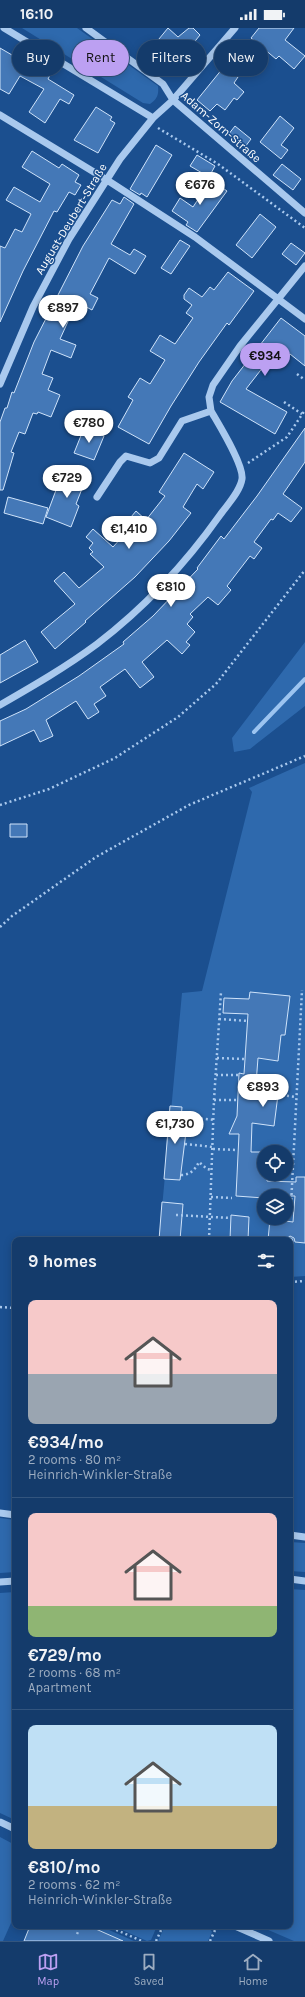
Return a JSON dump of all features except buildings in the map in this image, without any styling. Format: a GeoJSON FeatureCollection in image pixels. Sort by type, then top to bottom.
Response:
{"type":"FeatureCollection","features":[{"type":"Feature","properties":{"kind":"street"},"geometry":{"type":"LineString","coordinates":[[4,28],[151,120]]}},
{"type":"Feature","properties":{"kind":"street","name":"Adam-Zorn-Straße"},"geometry":{"type":"LineString","coordinates":[[86,28],[163,84],[173,100],[305,213]]}},
{"type":"Feature","properties":{"kind":"street","name":"August-Deubert-Straße"},"geometry":{"type":"LineString","coordinates":[[0,384],[33,307],[69,239],[106,180],[120,159],[151,120],[173,100],[235,28]]}},
{"type":"Feature","properties":{"kind":"street"},"geometry":{"type":"LineString","coordinates":[[0,115],[196,237],[305,319]]}},
{"type":"Feature","properties":{"kind":"street"},"geometry":{"type":"LineString","coordinates":[[0,705],[49,677],[98,643],[144,603],[209,531],[242,481],[241,468],[211,411],[209,397],[213,385],[240,346],[305,266]]}},
{"type":"Feature","properties":{"kind":"street"},"geometry":{"type":"LineString","coordinates":[[97,497],[120,462],[126,456],[150,463],[159,458],[182,421],[211,411]]}},
{"type":"Feature","properties":{"kind":"street"},"geometry":{"type":"LineString","coordinates":[[0,1513],[12,1515]]}},
{"type":"Feature","properties":{"kind":"street"},"geometry":{"type":"LineString","coordinates":[[293,1535],[305,1537]]}},
{"type":"Feature","properties":{"kind":"street"},"geometry":{"type":"LineString","coordinates":[[293,1579],[305,1581]]}},
{"type":"Feature","properties":{"kind":"street"},"geometry":{"type":"LineString","coordinates":[[0,1582],[12,1581]]}},
{"type":"Feature","properties":{"kind":"street"},"geometry":{"type":"LineString","coordinates":[[0,1822],[12,1828]]}},
{"type":"Feature","properties":{"kind":"street"},"geometry":{"type":"LineString","coordinates":[[242,1929],[269,1941]]}},
{"type":"Feature","properties":{"kind":"path"},"geometry":{"type":"LineString","coordinates":[[151,120],[218,164],[305,228]]}},
{"type":"Feature","properties":{"kind":"path"},"geometry":{"type":"LineString","coordinates":[[297,374],[305,380]]}},
{"type":"Feature","properties":{"kind":"path"},"geometry":{"type":"LineString","coordinates":[[284,402],[303,414]]}},
{"type":"Feature","properties":{"kind":"path"},"geometry":{"type":"LineString","coordinates":[[241,468],[287,438],[305,410]]}},
{"type":"Feature","properties":{"kind":"path"},"geometry":{"type":"LineString","coordinates":[[0,805],[49,789],[115,758],[178,717],[216,684],[305,570]]}},
{"type":"Feature","properties":{"kind":"path"},"geometry":{"type":"LineString","coordinates":[[0,927],[18,912],[96,857],[189,805],[305,756]]}},
{"type":"Feature","properties":{"kind":"path"},"geometry":{"type":"LineString","coordinates":[[292,1189],[302,990]]}},
{"type":"Feature","properties":{"kind":"path"},"geometry":{"type":"LineString","coordinates":[[209,1237],[216,1058],[221,992]]}},
{"type":"Feature","properties":{"kind":"path"},"geometry":{"type":"LineString","coordinates":[[219,1019],[248,1021]]}},
{"type":"Feature","properties":{"kind":"path"},"geometry":{"type":"LineString","coordinates":[[216,1058],[244,1059]]}},
{"type":"Feature","properties":{"kind":"path"},"geometry":{"type":"LineString","coordinates":[[216,1075],[239,1075]]}},
{"type":"Feature","properties":{"kind":"path"},"geometry":{"type":"LineString","coordinates":[[282,1095],[296,1097]]}},
{"type":"Feature","properties":{"kind":"path"},"geometry":{"type":"LineString","coordinates":[[214,1100],[238,1100]]}},
{"type":"Feature","properties":{"kind":"path"},"geometry":{"type":"LineString","coordinates":[[181,1116],[214,1120]]}},
{"type":"Feature","properties":{"kind":"path"},"geometry":{"type":"LineString","coordinates":[[185,1144],[238,1150]]}},
{"type":"Feature","properties":{"kind":"path"},"geometry":{"type":"LineString","coordinates":[[181,1175],[190,1173],[196,1169],[199,1162],[207,1169],[212,1170]]}},
{"type":"Feature","properties":{"kind":"path"},"geometry":{"type":"LineString","coordinates":[[211,1197],[232,1198]]}},
{"type":"Feature","properties":{"kind":"path"},"geometry":{"type":"LineString","coordinates":[[176,1215],[231,1218]]}},
{"type":"Feature","properties":{"kind":"path"},"geometry":{"type":"LineString","coordinates":[[293,1282],[305,1281]]}},
{"type":"Feature","properties":{"kind":"path"},"geometry":{"type":"LineString","coordinates":[[0,1307],[12,1308]]}},
{"type":"Feature","properties":{"kind":"path"},"geometry":{"type":"LineString","coordinates":[[77,1934],[80,1929]]}},
{"type":"Feature","properties":{"kind":"path"},"geometry":{"type":"LineString","coordinates":[[115,1929],[142,1941]]}},
{"type":"Feature","properties":{"kind":"path"},"geometry":{"type":"LineString","coordinates":[[156,1941],[161,1929]]}},
{"type":"Feature","properties":{"kind":"path"},"geometry":{"type":"LineString","coordinates":[[210,1941],[215,1929]]}},
{"type":"Feature","properties":{"kind":"shaded area"},"geometry":{"type":"Polygon","coordinates":[[[22,28],[77,28],[94,40],[72,40],[72,59],[64,54],[64,40],[41,40],[22,28]]]}},
{"type":"Feature","properties":{"kind":"shaded area"},"geometry":{"type":"Polygon","coordinates":[[[129,65],[137,71],[137,76],[144,76],[158,86],[157,96],[154,100],[150,104],[143,103],[99,76],[129,76],[129,65]]]}},
{"type":"Feature","properties":{"kind":"shaded area"},"geometry":{"type":"Polygon","coordinates":[[[305,642],[305,706],[250,749],[234,752],[232,738],[305,642]]]}},
{"type":"Feature","properties":{"kind":"shaded area"},"geometry":{"type":"Polygon","coordinates":[[[305,763],[305,1276],[293,1277],[293,1237],[159,1237],[182,993],[202,991],[252,792],[249,788],[305,763]]]}},
{"type":"Feature","properties":{"kind":"shaded area"},"geometry":{"type":"Polygon","coordinates":[[[0,1518],[12,1520],[12,1572],[0,1573],[0,1518]]]}},
{"type":"Feature","properties":{"kind":"shaded area"},"geometry":{"type":"Polygon","coordinates":[[[293,1542],[305,1543],[305,1572],[293,1571],[293,1542]]]}},
{"type":"Feature","properties":{"kind":"shaded area"},"geometry":{"type":"Polygon","coordinates":[[[293,1589],[305,1590],[305,1941],[294,1941],[266,1929],[293,1929],[293,1589]]]}},
{"type":"Feature","properties":{"kind":"shaded area"},"geometry":{"type":"Polygon","coordinates":[[[12,1592],[12,1819],[0,1813],[0,1593],[12,1592]]]}},
{"type":"Feature","properties":{"kind":"shaded area"},"geometry":{"type":"Polygon","coordinates":[[[0,1837],[12,1843],[12,1921],[3,1941],[0,1941],[0,1837]]]}},
{"type":"Feature","properties":{"kind":"shaded area"},"geometry":{"type":"Polygon","coordinates":[[[96,1929],[107,1929],[134,1941],[123,1941],[96,1929]]]}},
{"type":"Feature","properties":{"kind":"shaded area"},"geometry":{"type":"Polygon","coordinates":[[[120,1929],[156,1929],[151,1940],[147,1941],[120,1929]]]}},
{"type":"Feature","properties":{"kind":"shaded area"},"geometry":{"type":"Polygon","coordinates":[[[164,1929],[210,1929],[212,1932],[208,1941],[158,1941],[164,1929]]]}},
{"type":"Feature","properties":{"kind":"waterway"},"geometry":{"type":"LineString","coordinates":[[254,732],[305,679]]}}]}
